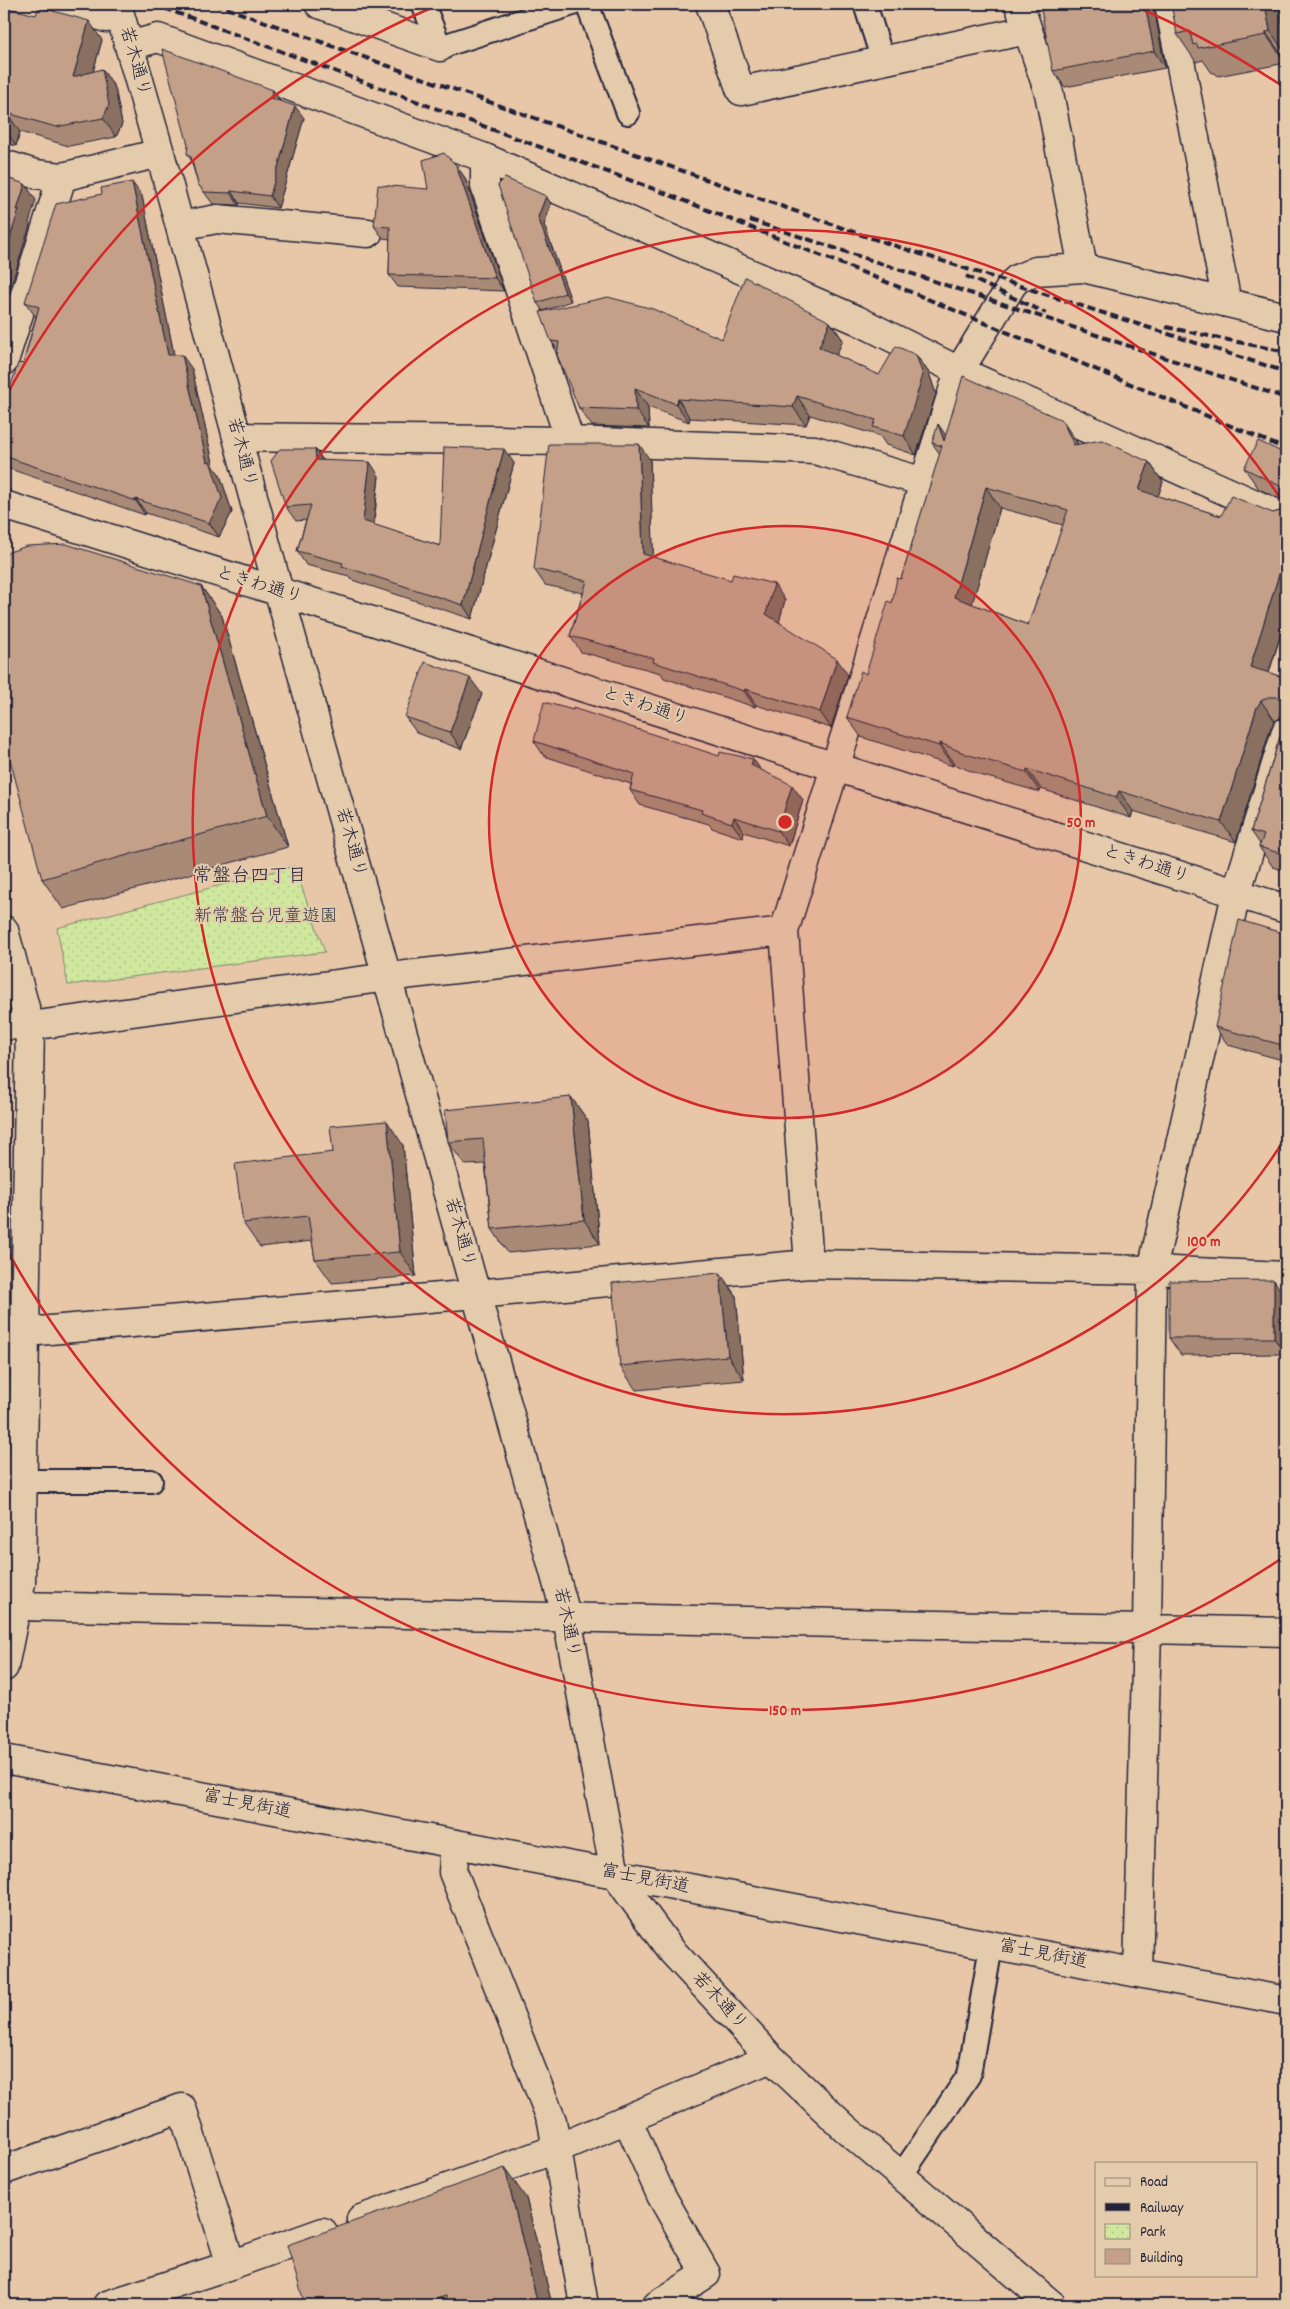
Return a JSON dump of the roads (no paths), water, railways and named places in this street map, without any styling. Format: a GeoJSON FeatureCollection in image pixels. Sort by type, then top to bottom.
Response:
{"type":"FeatureCollection","features":[{"type":"Feature","properties":{"kind":"street"},"geometry":{"type":"LineString","coordinates":[[66,4],[106,18],[118,10]]}},
{"type":"Feature","properties":{"kind":"street"},"geometry":{"type":"LineString","coordinates":[[319,4],[440,47]]}},
{"type":"Feature","properties":{"kind":"street"},"geometry":{"type":"LineString","coordinates":[[710,4],[742,91],[1027,30]]}},
{"type":"Feature","properties":{"kind":"street"},"geometry":{"type":"LineString","coordinates":[[1020,4],[1049,93],[1083,268]]}},
{"type":"Feature","properties":{"kind":"street"},"geometry":{"type":"LineString","coordinates":[[1169,4],[1227,303]]}},
{"type":"Feature","properties":{"kind":"street","name":"若木通り"},"geometry":{"type":"LineString","coordinates":[[118,10],[160,153],[279,592],[567,1618],[615,1874],[670,1949],[771,2058],[845,2128],[1052,2305]]}},
{"type":"Feature","properties":{"kind":"street"},"geometry":{"type":"LineString","coordinates":[[129,46],[158,38],[485,158],[857,320],[959,371],[1286,518]]}},
{"type":"Feature","properties":{"kind":"street"},"geometry":{"type":"LineString","coordinates":[[4,164],[35,174],[62,177],[160,153]]}},
{"type":"Feature","properties":{"kind":"street"},"geometry":{"type":"LineString","coordinates":[[485,158],[485,186],[570,441]]}},
{"type":"Feature","properties":{"kind":"street"},"geometry":{"type":"LineString","coordinates":[[4,361],[62,177]]}},
{"type":"Feature","properties":{"kind":"street"},"geometry":{"type":"LineString","coordinates":[[180,226],[217,218],[368,233]]}},
{"type":"Feature","properties":{"kind":"street"},"geometry":{"type":"LineString","coordinates":[[809,1264],[784,931],[959,371],[1017,279],[1036,271],[1083,268],[1286,317]]}},
{"type":"Feature","properties":{"kind":"street"},"geometry":{"type":"LineString","coordinates":[[237,437],[570,441],[815,450],[924,482]]}},
{"type":"Feature","properties":{"kind":"street","name":"ときわ通り"},"geometry":{"type":"LineString","coordinates":[[4,505],[1286,909]]}},
{"type":"Feature","properties":{"kind":"street"},"geometry":{"type":"LineString","coordinates":[[1138,1973],[1147,1629],[1152,1270],[1236,894],[1286,732]]}},
{"type":"Feature","properties":{"kind":"street"},"geometry":{"type":"LineString","coordinates":[[4,930],[17,1025],[15,1332],[23,1481],[21,1583],[4,1667]]}},
{"type":"Feature","properties":{"kind":"street"},"geometry":{"type":"LineString","coordinates":[[17,1025],[388,976],[784,931]]}},
{"type":"Feature","properties":{"kind":"street"},"geometry":{"type":"LineString","coordinates":[[15,1332],[809,1264],[1152,1270],[1286,1276]]}},
{"type":"Feature","properties":{"kind":"street"},"geometry":{"type":"LineString","coordinates":[[16,1606],[1286,1632]]}},
{"type":"Feature","properties":{"kind":"street","name":"富士見街道"},"geometry":{"type":"LineString","coordinates":[[4,1759],[1286,2001]]}},
{"type":"Feature","properties":{"kind":"street"},"geometry":{"type":"LineString","coordinates":[[455,1844],[453,1872],[552,2121],[584,2305]]}},
{"type":"Feature","properties":{"kind":"street"},"geometry":{"type":"LineString","coordinates":[[106,2305],[231,2265],[556,2149],[771,2058]]}},
{"type":"Feature","properties":{"kind":"street"},"geometry":{"type":"LineString","coordinates":[[4,2170],[182,2108],[231,2265]]}},
{"type":"Feature","properties":{"kind":"street"},"geometry":{"type":"LineString","coordinates":[[627,2119],[661,2195],[706,2274],[657,2305]]}},
{"type":"Feature","properties":{"kind":"lane"},"geometry":{"type":"LineString","coordinates":[[423,4],[440,47],[573,4]]}},
{"type":"Feature","properties":{"kind":"lane"},"geometry":{"type":"LineString","coordinates":[[587,4],[628,113]]}},
{"type":"Feature","properties":{"kind":"lane"},"geometry":{"type":"LineString","coordinates":[[864,4],[883,61]]}},
{"type":"Feature","properties":{"kind":"lane"},"geometry":{"type":"LineString","coordinates":[[23,1481],[151,1481]]}},
{"type":"Feature","properties":{"kind":"lane"},"geometry":{"type":"LineString","coordinates":[[901,2176],[969,2075],[991,1946]]}},
{"type":"Feature","properties":{"kind":"railway"},"geometry":{"type":"LineString","coordinates":[[153,4],[670,195],[894,285],[1286,449]]}},
{"type":"Feature","properties":{"kind":"railway"},"geometry":{"type":"LineString","coordinates":[[215,4],[862,235],[1286,372]]}},
{"type":"Feature","properties":{"kind":"railway"},"geometry":{"type":"LineString","coordinates":[[750,220],[1286,398]]}},
{"type":"Feature","properties":{"kind":"railway"},"geometry":{"type":"LineString","coordinates":[[966,276],[1046,313]]}},
{"type":"Feature","properties":{"kind":"railway"},"geometry":{"type":"LineString","coordinates":[[1166,327],[1286,352]]}},
{"type":"Feature","properties":{"kind":"district","name":"常盤台四丁目"},"geometry":{"type":"Point","coordinates":[250,877]}},
{"type":"Feature","properties":{"kind":"park label","name":"新常盤台児童遊園"},"geometry":{"type":"Point","coordinates":[266,917]}}]}
